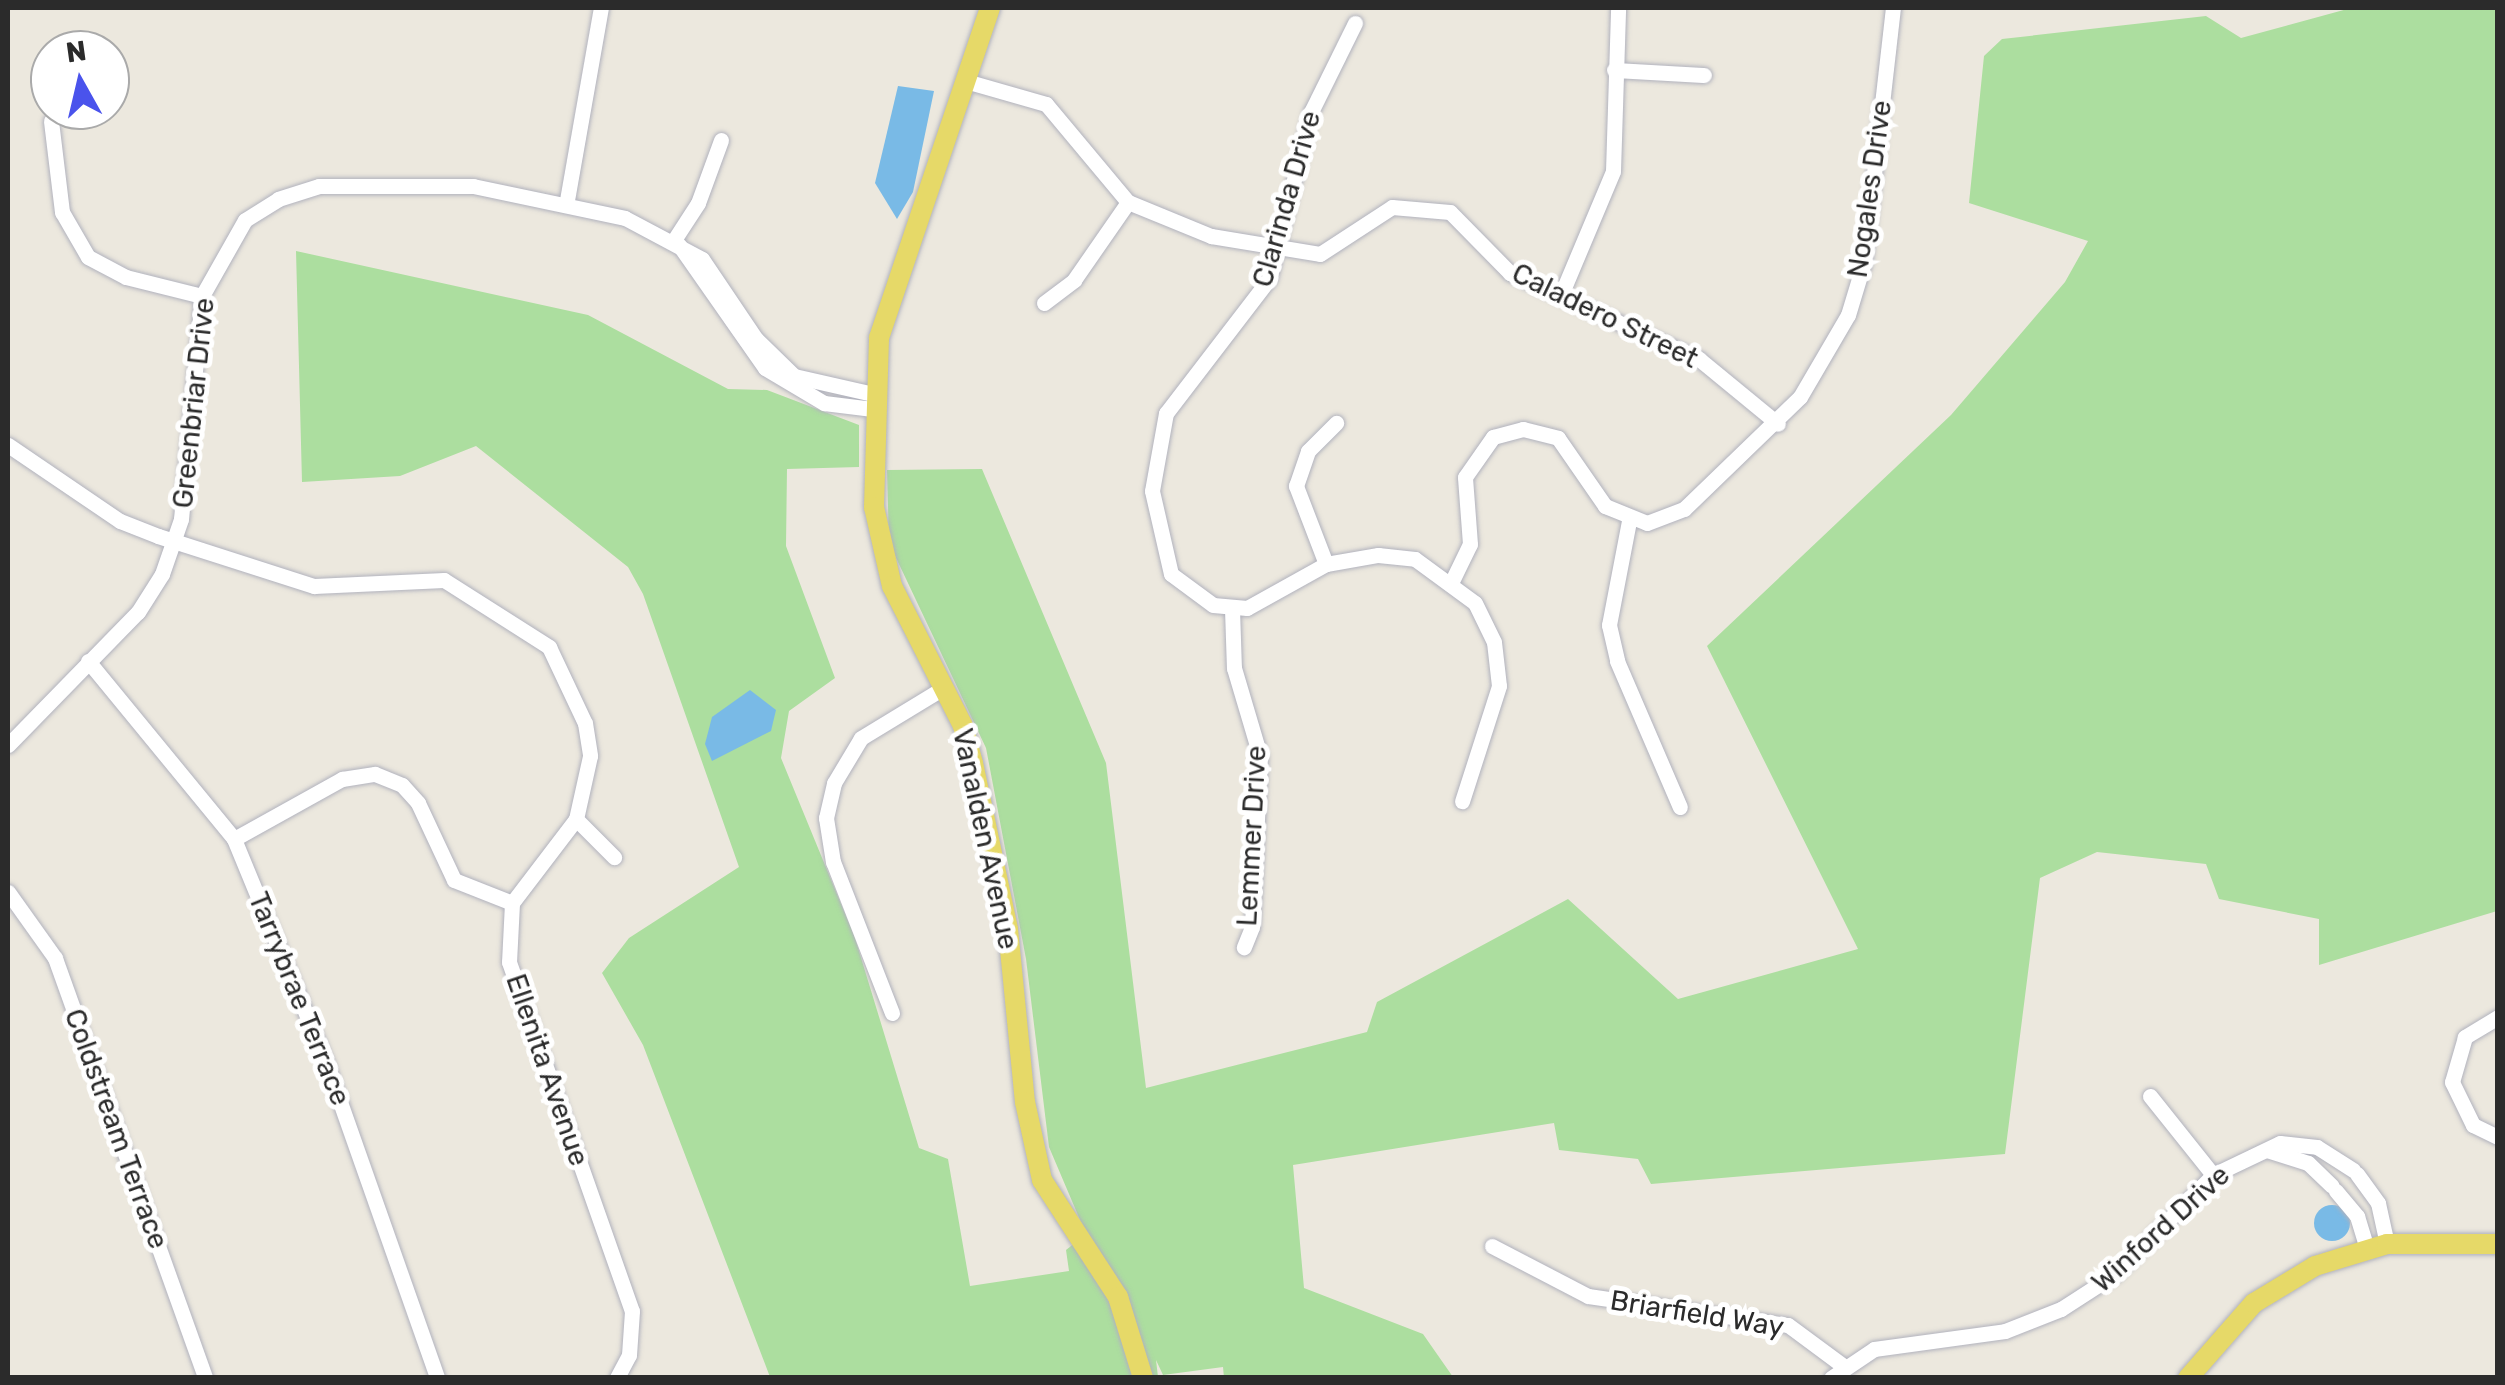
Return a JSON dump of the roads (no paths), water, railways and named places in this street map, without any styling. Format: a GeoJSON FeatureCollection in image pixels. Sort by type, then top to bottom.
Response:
{"type":"FeatureCollection","features":[{"type":"Feature","properties":{"kind":"main road","name":"Vanalden Avenue"},"geometry":{"type":"LineString","coordinates":[[990,8],[969,82],[878,338],[873,402],[878,538],[892,586],[963,726],[1008,929],[1034,1154],[1055,1208],[1118,1297],[1143,1378]]}},
{"type":"Feature","properties":{"kind":"main road"},"geometry":{"type":"LineString","coordinates":[[2188,1378],[2254,1303],[2316,1266],[2377,1246],[2498,1244]]}},
{"type":"Feature","properties":{"kind":"street"},"geometry":{"type":"LineString","coordinates":[[567,200],[600,8]]}},
{"type":"Feature","properties":{"kind":"street"},"geometry":{"type":"LineString","coordinates":[[1561,295],[1608,190],[1618,8]]}},
{"type":"Feature","properties":{"kind":"street","name":"Nogales Drive"},"geometry":{"type":"LineString","coordinates":[[1629,522],[1684,509],[1778,424],[1834,344],[1864,262],[1893,8]]}},
{"type":"Feature","properties":{"kind":"street","name":"Clarinda Drive"},"geometry":{"type":"LineString","coordinates":[[1232,609],[1189,593],[1171,574],[1152,472],[1166,413],[1259,298],[1277,249],[1315,100],[1355,23]]}},
{"type":"Feature","properties":{"kind":"street"},"geometry":{"type":"LineString","coordinates":[[1614,70],[1704,76]]}},
{"type":"Feature","properties":{"kind":"street","name":"Caladero Street"},"geometry":{"type":"LineString","coordinates":[[969,82],[1058,112],[1128,202],[1159,220],[1277,249],[1320,254],[1392,207],[1432,205],[1463,221],[1510,273],[1699,360],[1778,424]]}},
{"type":"Feature","properties":{"kind":"street"},"geometry":{"type":"LineString","coordinates":[[52,130],[62,212],[88,257],[126,278],[202,296]]}},
{"type":"Feature","properties":{"kind":"street"},"geometry":{"type":"LineString","coordinates":[[721,140],[698,202],[676,242],[764,368],[824,403],[873,402]]}},
{"type":"Feature","properties":{"kind":"street","name":"Greenbriar Drive"},"geometry":{"type":"LineString","coordinates":[[8,745],[138,612],[176,540],[202,296],[245,220],[318,186],[473,186],[567,200],[676,242]]}},
{"type":"Feature","properties":{"kind":"street"},"geometry":{"type":"LineString","coordinates":[[1044,303],[1074,280],[1128,202]]}},
{"type":"Feature","properties":{"kind":"street"},"geometry":{"type":"LineString","coordinates":[[1326,564],[1296,486],[1308,451],[1336,423]]}},
{"type":"Feature","properties":{"kind":"street"},"geometry":{"type":"LineString","coordinates":[[1452,581],[1470,544],[1464,492],[1470,460],[1508,431],[1558,438],[1605,506],[1629,522],[1609,625],[1616,661],[1680,807]]}},
{"type":"Feature","properties":{"kind":"street"},"geometry":{"type":"LineString","coordinates":[[8,444],[120,520],[314,586],[444,580],[520,624],[557,660],[584,723],[590,756],[576,819],[512,903],[454,880],[418,803],[402,785],[375,774],[342,779],[234,840]]}},
{"type":"Feature","properties":{"kind":"street"},"geometry":{"type":"LineString","coordinates":[[1232,609],[1326,564],[1378,554],[1415,559],[1452,581],[1487,625],[1500,686],[1462,801]]}},
{"type":"Feature","properties":{"kind":"street","name":"Lemmer Drive"},"geometry":{"type":"LineString","coordinates":[[1232,609],[1234,668],[1260,756],[1252,928],[1244,947]]}},
{"type":"Feature","properties":{"kind":"street","name":"Tarrybrae Terrace"},"geometry":{"type":"LineString","coordinates":[[88,661],[234,840],[326,1062],[437,1378]]}},
{"type":"Feature","properties":{"kind":"street"},"geometry":{"type":"LineString","coordinates":[[892,1013],[833,862],[826,818],[834,784],[861,738],[945,687]]}},
{"type":"Feature","properties":{"kind":"street"},"geometry":{"type":"LineString","coordinates":[[576,819],[614,857]]}},
{"type":"Feature","properties":{"kind":"street","name":"Coldstream Terrace"},"geometry":{"type":"LineString","coordinates":[[8,892],[55,958],[205,1378]]}},
{"type":"Feature","properties":{"kind":"street","name":"Ellenita Avenue"},"geometry":{"type":"LineString","coordinates":[[512,903],[517,998],[626,1290],[632,1334],[616,1378]]}},
{"type":"Feature","properties":{"kind":"street"},"geometry":{"type":"LineString","coordinates":[[2498,1016],[2465,1038],[2452,1082],[2473,1126],[2498,1137]]}},
{"type":"Feature","properties":{"kind":"street"},"geometry":{"type":"LineString","coordinates":[[2150,1096],[2213,1175]]}},
{"type":"Feature","properties":{"kind":"street","name":"Winford Drive"},"geometry":{"type":"LineString","coordinates":[[1836,1371],[1893,1344],[2005,1332],[2061,1309],[2115,1274],[2213,1175],[2280,1143],[2318,1147],[2355,1172],[2378,1203],[2377,1246]]}},
{"type":"Feature","properties":{"kind":"street"},"geometry":{"type":"LineString","coordinates":[[2267,1150],[2308,1163],[2334,1188],[2377,1246]]}},
{"type":"Feature","properties":{"kind":"street","name":"Briarfield Way"},"geometry":{"type":"LineString","coordinates":[[1492,1246],[1588,1296],[1788,1324],[1836,1371]]}},
{"type":"Feature","properties":{"kind":"water"},"geometry":{"type":"Polygon","coordinates":[[[898,86],[934,91],[913,192],[897,219],[875,183],[898,86]]]}},
{"type":"Feature","properties":{"kind":"water"},"geometry":{"type":"Polygon","coordinates":[[[750,690],[776,710],[771,731],[712,761],[705,744],[712,717],[750,690]]]}},
{"type":"Feature","properties":{"kind":"water"},"geometry":{"type":"Polygon","coordinates":[[[2332,1205],[2345,1210],[2350,1223],[2345,1236],[2332,1241],[2319,1236],[2314,1223],[2319,1210],[2332,1205]]]}}]}
